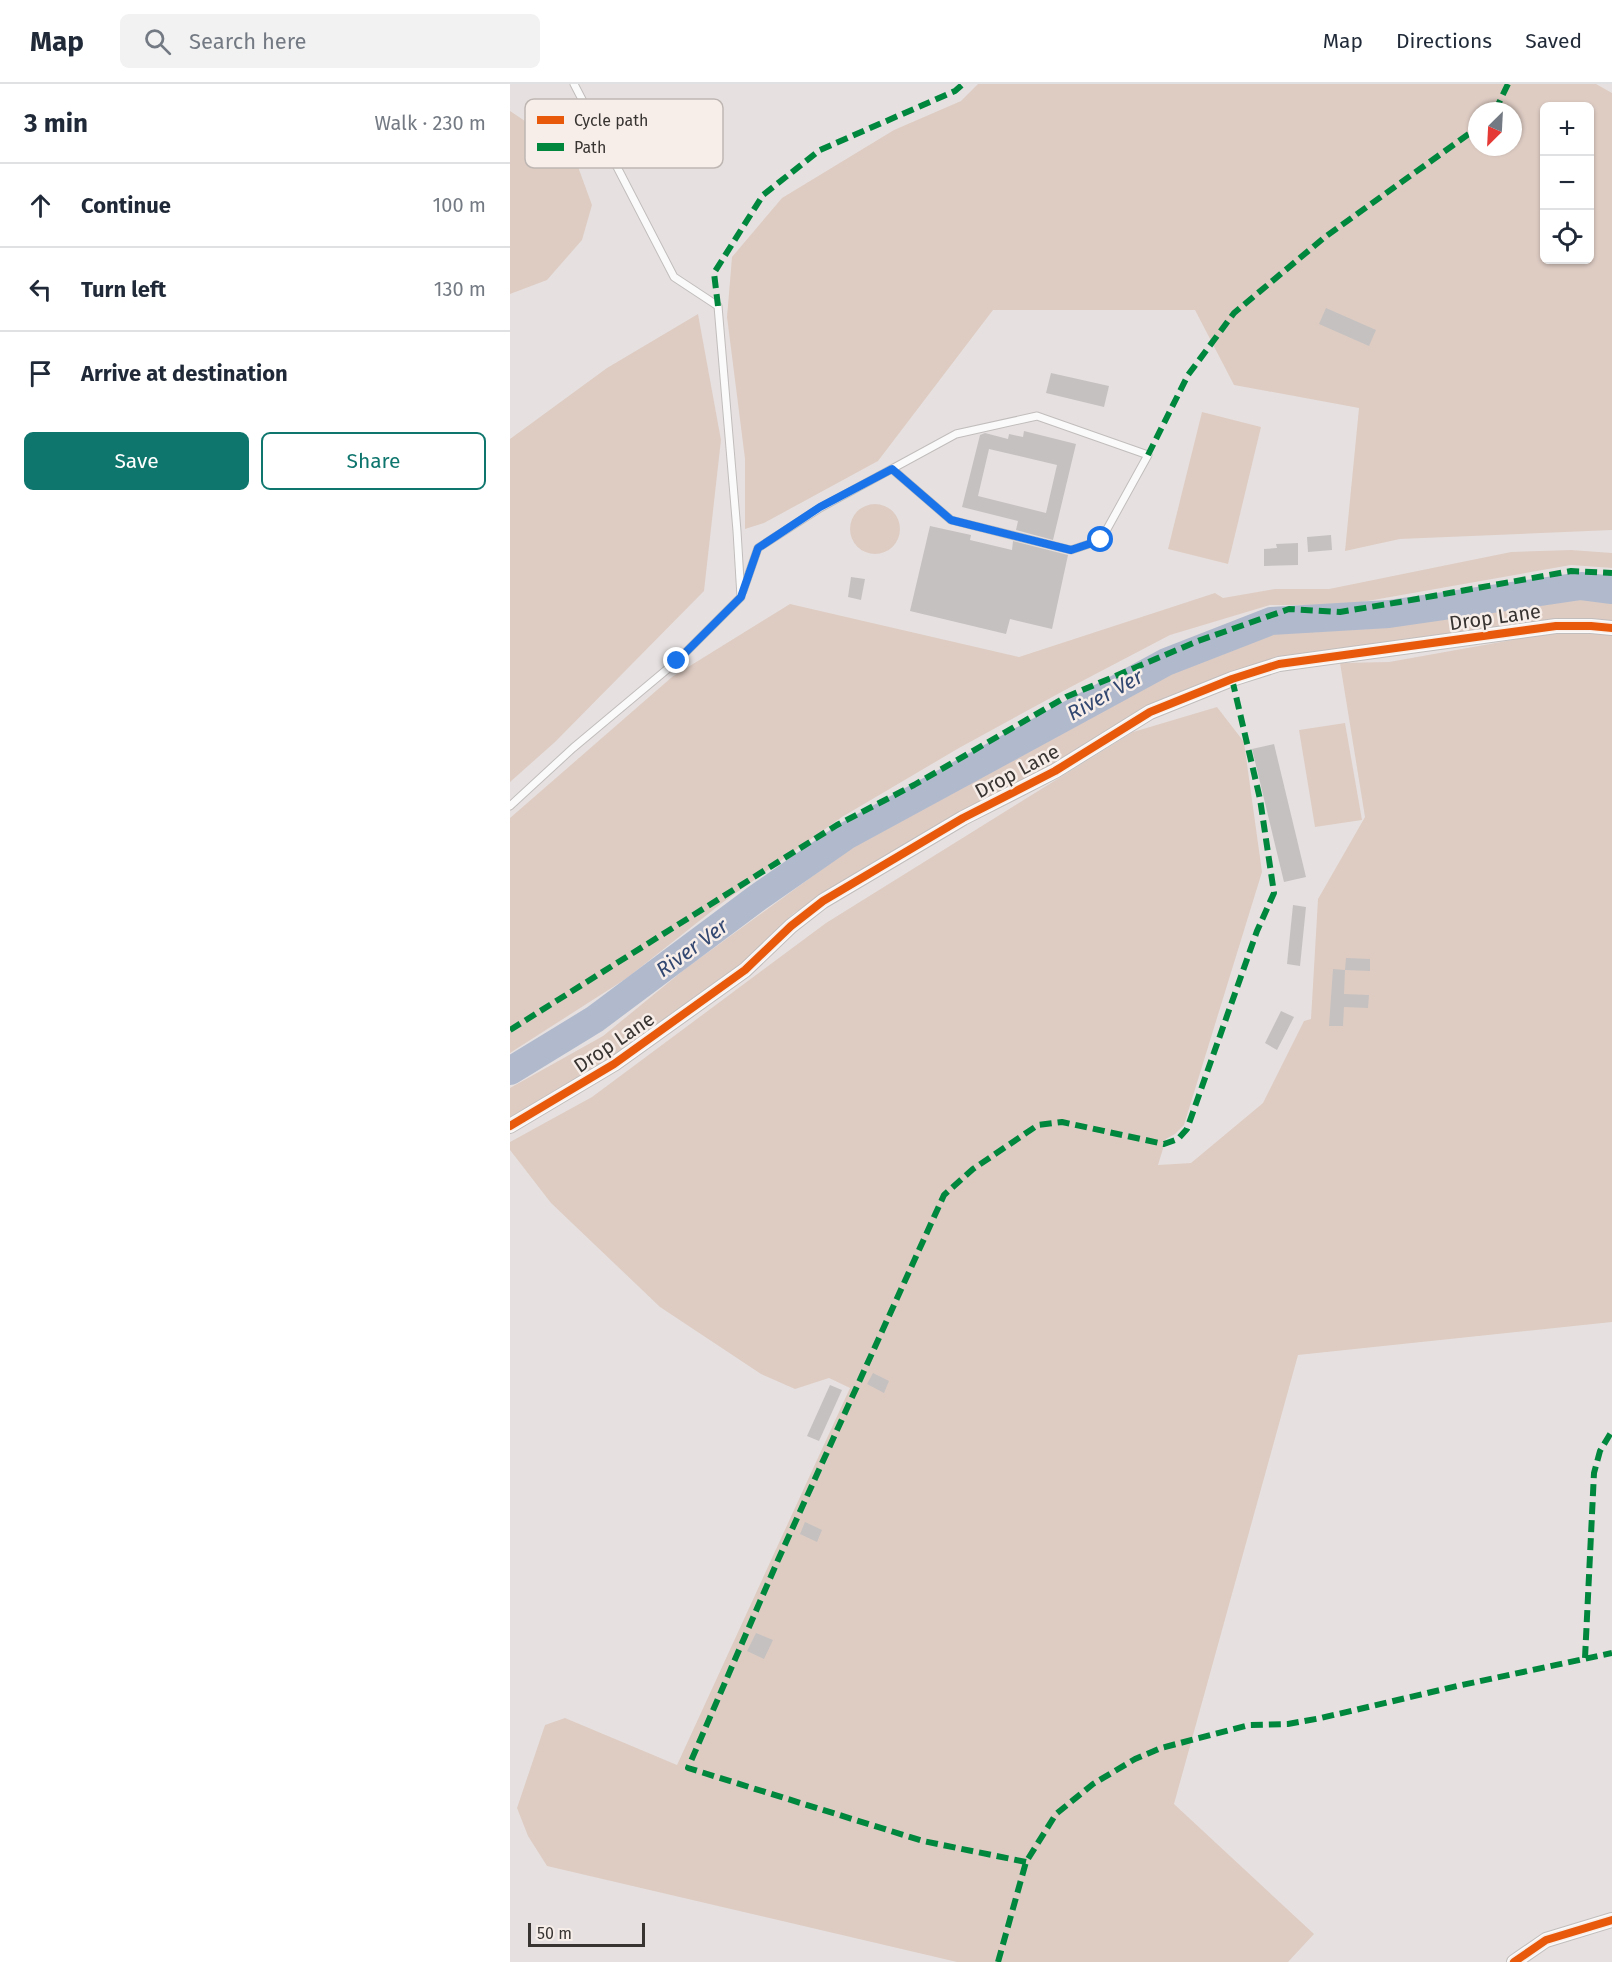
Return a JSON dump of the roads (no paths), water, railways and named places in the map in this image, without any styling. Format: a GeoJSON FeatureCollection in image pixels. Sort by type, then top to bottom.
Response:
{"type":"FeatureCollection","features":[{"type":"Feature","properties":{"kind":"street","name":"Drop Lane"},"geometry":{"type":"LineString","coordinates":[[510,1126],[614,1064],[745,970],[791,926],[823,901],[963,818],[1055,771],[1150,712],[1279,664],[1557,626],[1612,628]]}},
{"type":"Feature","properties":{"kind":"street"},"geometry":{"type":"LineString","coordinates":[[1514,1962],[1546,1940],[1612,1920]]}},
{"type":"Feature","properties":{"kind":"lane"},"geometry":{"type":"LineString","coordinates":[[574,84],[582,99]]}},
{"type":"Feature","properties":{"kind":"lane"},"geometry":{"type":"LineString","coordinates":[[618,168],[674,277],[717,306],[741,597]]}},
{"type":"Feature","properties":{"kind":"lane"},"geometry":{"type":"LineString","coordinates":[[510,806],[573,748],[677,661],[741,597],[758,548],[820,507],[956,434],[1037,416],[1148,455],[1101,540],[1071,550],[951,520],[892,469]]}},
{"type":"Feature","properties":{"kind":"waterway","name":"River Ver"},"geometry":{"type":"LineString","coordinates":[[510,1071],[595,1019],[757,898],[846,836],[1166,662],[1271,621],[1389,614],[1581,586],[1612,590]]}}]}
